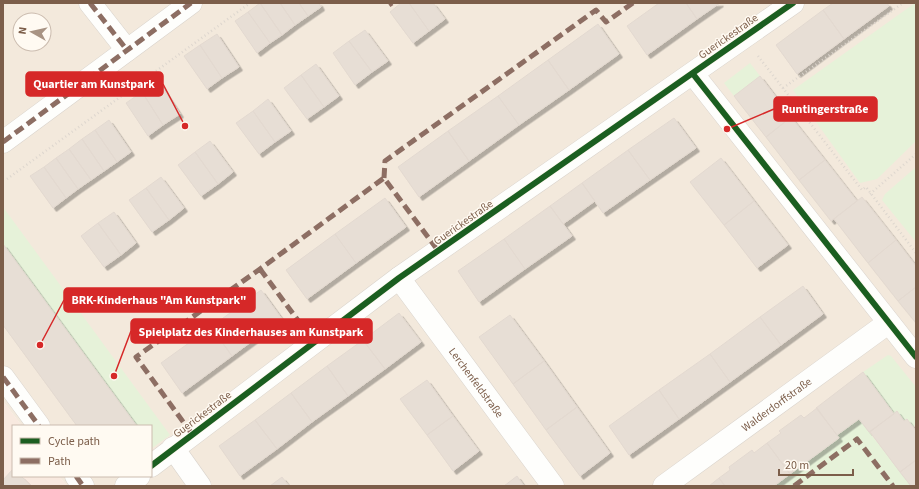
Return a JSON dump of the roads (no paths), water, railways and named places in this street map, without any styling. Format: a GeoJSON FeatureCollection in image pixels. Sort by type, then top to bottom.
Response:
{"type":"FeatureCollection","features":[{"type":"Feature","properties":{"kind":"street"},"geometry":{"type":"LineString","coordinates":[[90,3],[127,50]]}},
{"type":"Feature","properties":{"kind":"street"},"geometry":{"type":"LineString","coordinates":[[3,142],[191,3]]}},
{"type":"Feature","properties":{"kind":"street","name":"Guerickestraße"},"geometry":{"type":"LineString","coordinates":[[152,465],[399,278],[693,74],[792,3]]}},
{"type":"Feature","properties":{"kind":"street"},"geometry":{"type":"LineString","coordinates":[[693,74],[916,357]]}},
{"type":"Feature","properties":{"kind":"street","name":"Lerchenfeldstraße"},"geometry":{"type":"LineString","coordinates":[[399,278],[553,486]]}},
{"type":"Feature","properties":{"kind":"street","name":"Walderdorffstraße"},"geometry":{"type":"LineString","coordinates":[[664,486],[888,323]]}},
{"type":"Feature","properties":{"kind":"street"},"geometry":{"type":"LineString","coordinates":[[3,377],[38,425]]}},
{"type":"Feature","properties":{"kind":"street"},"geometry":{"type":"LineString","coordinates":[[173,448],[200,486]]}},
{"type":"Feature","properties":{"kind":"street"},"geometry":{"type":"LineString","coordinates":[[77,477],[83,486]]}},
{"type":"Feature","properties":{"kind":"street"},"geometry":{"type":"LineString","coordinates":[[126,486],[138,477]]}},
{"type":"Feature","properties":{"kind":"place","name":"Quartier am Kunstpark"},"geometry":{"type":"Point","coordinates":[185,126]}},
{"type":"Feature","properties":{"kind":"place","name":"Runtingerstraße"},"geometry":{"type":"Point","coordinates":[727,129]}},
{"type":"Feature","properties":{"kind":"place","name":"BRK-Kinderhaus \"Am Kunstpark\""},"geometry":{"type":"Point","coordinates":[40,345]}},
{"type":"Feature","properties":{"kind":"place","name":"Spielplatz des Kinderhauses am Kunstpark"},"geometry":{"type":"Point","coordinates":[114,376]}}]}
